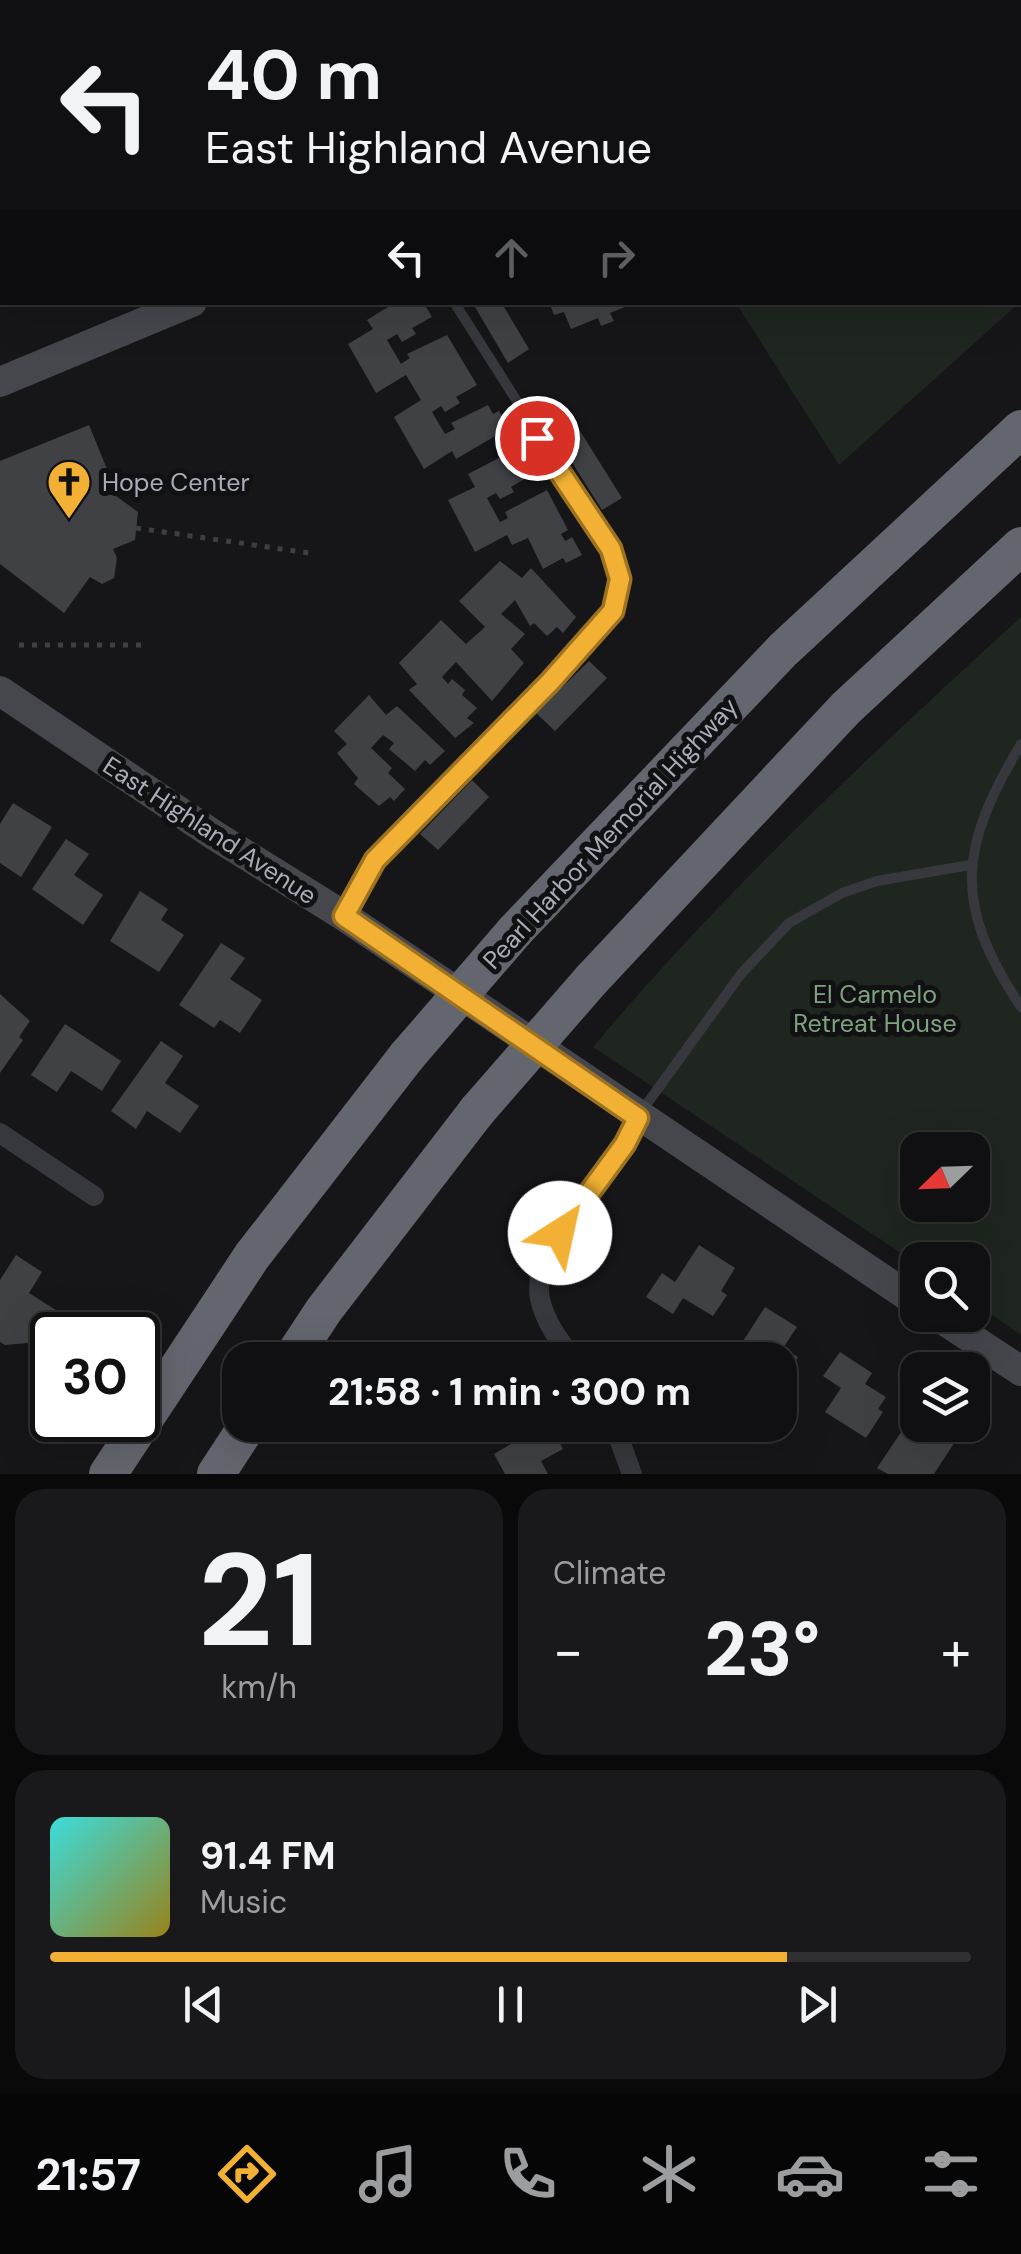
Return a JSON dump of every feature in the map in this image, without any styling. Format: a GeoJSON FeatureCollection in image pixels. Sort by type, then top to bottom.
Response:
{"type":"FeatureCollection","features":[{"type":"Feature","properties":{"kind":"highway","name":"Pearl Harbor Memorial Highway"},"geometry":{"type":"LineString","coordinates":[[108,1474],[252,1256],[406,1056],[515,931],[783,650],[1021,429]]}},
{"type":"Feature","properties":{"kind":"highway"},"geometry":{"type":"LineString","coordinates":[[303,1342],[477,1111],[592,979],[846,708],[1021,546]]}},
{"type":"Feature","properties":{"kind":"highway"},"geometry":{"type":"LineString","coordinates":[[216,1474],[237,1442]]}},
{"type":"Feature","properties":{"kind":"main road"},"geometry":{"type":"LineString","coordinates":[[0,382],[185,305]]}},
{"type":"Feature","properties":{"kind":"main road","name":"East Highland Avenue"},"geometry":{"type":"LineString","coordinates":[[0,693],[344,916],[638,1118],[900,1291]]}},
{"type":"Feature","properties":{"kind":"main road"},"geometry":{"type":"LineString","coordinates":[[962,1332],[1021,1371]]}},
{"type":"Feature","properties":{"kind":"street"},"geometry":{"type":"LineString","coordinates":[[561,1342],[548,1323],[540,1299],[539,1276],[547,1253],[625,1144],[638,1118]]}},
{"type":"Feature","properties":{"kind":"street"},"geometry":{"type":"LineString","coordinates":[[0,1133],[94,1196]]}},
{"type":"Feature","properties":{"kind":"street"},"geometry":{"type":"LineString","coordinates":[[620,1442],[632,1474]]}},
{"type":"Feature","properties":{"kind":"lane"},"geometry":{"type":"LineString","coordinates":[[344,916],[375,860],[550,682],[613,611],[619,596],[620,579],[611,549],[456,305]]}},
{"type":"Feature","properties":{"kind":"lane"},"geometry":{"type":"LineString","coordinates":[[1021,744],[997,784],[970,865],[974,913],[1021,1006]]}},
{"type":"Feature","properties":{"kind":"lane"},"geometry":{"type":"LineString","coordinates":[[638,1118],[741,974],[788,923],[842,893],[876,881],[970,865]]}},
{"type":"Feature","properties":{"kind":"path"},"geometry":{"type":"LineString","coordinates":[[136,528],[309,553]]}},
{"type":"Feature","properties":{"kind":"path"},"geometry":{"type":"LineString","coordinates":[[19,645],[149,645]]}},
{"type":"Feature","properties":{"kind":"green space"},"geometry":{"type":"Polygon","coordinates":[[[737,305],[1017,305],[839,465],[737,305]]]}},
{"type":"Feature","properties":{"kind":"green space","name":"El Carmelo Retreat House"},"geometry":{"type":"Polygon","coordinates":[[[1021,617],[1021,1335],[990,1314],[990,1242],[900,1242],[900,1253],[593,1047],[694,933],[854,772],[1021,617]]]}},
{"type":"Feature","properties":{"kind":"building"},"geometry":{"type":"Polygon","coordinates":[[[391,305],[425,305],[432,317],[412,328],[416,334],[402,342],[397,334],[387,340],[401,364],[410,358],[407,354],[447,335],[477,385],[456,397],[460,403],[445,412],[441,406],[432,412],[445,434],[455,429],[451,423],[488,405],[493,414],[499,411],[509,428],[456,459],[452,451],[424,469],[394,417],[421,400],[406,375],[376,393],[348,344],[373,329],[367,320],[391,305]]]}},
{"type":"Feature","properties":{"kind":"building"},"geometry":{"type":"Polygon","coordinates":[[[474,305],[503,305],[529,349],[508,363],[474,305]]]}},
{"type":"Feature","properties":{"kind":"building"},"geometry":{"type":"Polygon","coordinates":[[[550,305],[630,305],[610,313],[614,321],[601,326],[598,318],[571,329],[564,312],[554,315],[550,305]]]}},
{"type":"Feature","properties":{"kind":"building","name":"Hope Center"},"geometry":{"type":"Polygon","coordinates":[[[89,425],[109,474],[106,494],[116,496],[138,512],[135,540],[113,549],[117,558],[114,578],[102,584],[90,577],[64,613],[0,564],[0,461],[89,425]]]}},
{"type":"Feature","properties":{"kind":"building"},"geometry":{"type":"Polygon","coordinates":[[[580,431],[622,498],[602,510],[561,445],[580,431]]]}},
{"type":"Feature","properties":{"kind":"building"},"geometry":{"type":"Polygon","coordinates":[[[518,448],[528,477],[511,487],[514,492],[500,499],[496,493],[487,498],[500,522],[508,518],[505,512],[547,490],[568,530],[561,534],[565,541],[572,537],[582,555],[566,563],[563,558],[543,569],[528,538],[512,545],[507,535],[475,552],[448,500],[475,487],[468,474],[518,448]]]}},
{"type":"Feature","properties":{"kind":"building"},"geometry":{"type":"Polygon","coordinates":[[[500,561],[522,578],[531,568],[576,617],[563,633],[557,627],[547,636],[534,623],[530,626],[515,600],[501,614],[525,634],[511,649],[524,663],[492,701],[456,662],[442,677],[448,684],[452,679],[465,690],[462,695],[477,708],[467,718],[474,723],[455,738],[409,690],[417,684],[399,663],[441,620],[466,644],[485,627],[459,601],[500,561]]]}},
{"type":"Feature","properties":{"kind":"building"},"geometry":{"type":"Polygon","coordinates":[[[589,661],[607,678],[555,731],[536,713],[589,661]]]}},
{"type":"Feature","properties":{"kind":"building"},"geometry":{"type":"Polygon","coordinates":[[[369,695],[386,715],[397,706],[445,751],[430,765],[425,760],[415,771],[389,749],[394,743],[383,735],[371,748],[392,768],[388,773],[405,789],[394,801],[390,797],[379,806],[354,784],[358,778],[337,753],[347,744],[334,731],[369,695]]]}},
{"type":"Feature","properties":{"kind":"building"},"geometry":{"type":"Polygon","coordinates":[[[472,780],[489,797],[438,850],[420,834],[472,780]]]}},
{"type":"Feature","properties":{"kind":"building"},"geometry":{"type":"Polygon","coordinates":[[[13,803],[52,827],[21,877],[0,863],[0,824],[13,803]]]}},
{"type":"Feature","properties":{"kind":"building"},"geometry":{"type":"Polygon","coordinates":[[[66,839],[89,854],[74,875],[103,895],[83,925],[32,889],[66,839]]]}},
{"type":"Feature","properties":{"kind":"building"},"geometry":{"type":"Polygon","coordinates":[[[140,891],[168,909],[161,920],[184,935],[159,972],[110,941],[140,891]]]}},
{"type":"Feature","properties":{"kind":"building"},"geometry":{"type":"Polygon","coordinates":[[[221,943],[245,958],[230,979],[262,1000],[240,1033],[220,1020],[214,1028],[179,1005],[221,943]]]}},
{"type":"Feature","properties":{"kind":"building"},"geometry":{"type":"Polygon","coordinates":[[[0,994],[30,1021],[19,1037],[23,1040],[0,1073],[0,994]]]}},
{"type":"Feature","properties":{"kind":"building"},"geometry":{"type":"Polygon","coordinates":[[[65,1024],[121,1061],[102,1091],[71,1071],[57,1092],[31,1075],[65,1024]]]}},
{"type":"Feature","properties":{"kind":"building"},"geometry":{"type":"Polygon","coordinates":[[[161,1041],[183,1056],[165,1083],[199,1106],[180,1133],[147,1111],[136,1129],[111,1111],[161,1041]]]}},
{"type":"Feature","properties":{"kind":"building"},"geometry":{"type":"Polygon","coordinates":[[[699,1245],[735,1268],[721,1291],[727,1295],[713,1316],[683,1298],[673,1314],[646,1297],[662,1273],[675,1282],[699,1245]]]}},
{"type":"Feature","properties":{"kind":"building"},"geometry":{"type":"Polygon","coordinates":[[[16,1255],[42,1272],[29,1293],[59,1312],[30,1312],[30,1345],[0,1342],[0,1280],[16,1255]]]}},
{"type":"Feature","properties":{"kind":"building"},"geometry":{"type":"Polygon","coordinates":[[[765,1307],[797,1327],[787,1342],[743,1342],[765,1307]]]}},
{"type":"Feature","properties":{"kind":"building"},"geometry":{"type":"Polygon","coordinates":[[[840,1352],[872,1373],[865,1384],[886,1397],[878,1409],[883,1412],[866,1438],[825,1412],[841,1388],[823,1376],[840,1352]]]}},
{"type":"Feature","properties":{"kind":"building"},"geometry":{"type":"Polygon","coordinates":[[[900,1434],[900,1442],[955,1442],[934,1474],[888,1474],[877,1468],[900,1434]]]}},
{"type":"Feature","properties":{"kind":"building"},"geometry":{"type":"Polygon","coordinates":[[[514,1442],[559,1442],[563,1449],[541,1461],[548,1474],[505,1474],[494,1454],[514,1442]]]}},
{"type":"Feature","properties":{"kind":"place","name":"Hope Center"},"geometry":{"type":"Point","coordinates":[69,520]}},
{"type":"Feature","properties":{"kind":"route"},"geometry":{"type":"LineString","coordinates":[[537,438],[611,549],[620,579],[613,611],[550,682],[375,860],[344,916],[638,1118],[625,1144],[560,1233]]}}]}
